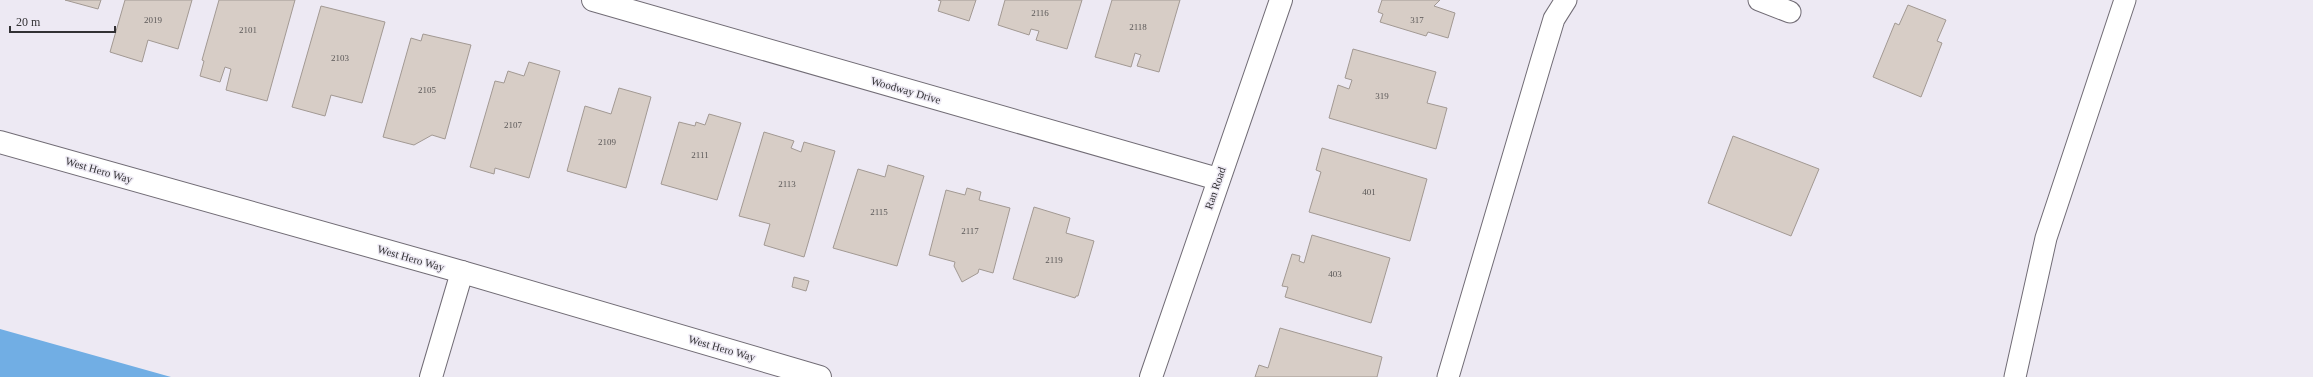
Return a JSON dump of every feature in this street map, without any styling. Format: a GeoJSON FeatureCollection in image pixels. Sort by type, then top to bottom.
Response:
{"type":"FeatureCollection","features":[{"type":"Feature","properties":{"kind":"street","name":"Woodway Drive"},"geometry":{"type":"LineString","coordinates":[[593,0],[1218,179]]}},
{"type":"Feature","properties":{"kind":"street","name":"Ran Road"},"geometry":{"type":"LineString","coordinates":[[1151,377],[1218,179],[1281,0]]}},
{"type":"Feature","properties":{"kind":"street","name":"West Hero Way"},"geometry":{"type":"LineString","coordinates":[[0,142],[462,272],[820,377]]}},
{"type":"Feature","properties":{"kind":"street"},"geometry":{"type":"LineString","coordinates":[[431,377],[462,272]]}},
{"type":"Feature","properties":{"kind":"lane"},"geometry":{"type":"LineString","coordinates":[[1448,377],[1554,19],[1566,0]]}},
{"type":"Feature","properties":{"kind":"lane"},"geometry":{"type":"LineString","coordinates":[[1759,0],[1790,12]]}},
{"type":"Feature","properties":{"kind":"lane"},"geometry":{"type":"LineString","coordinates":[[2016,377],[2046,238],[2125,0]]}},
{"type":"Feature","properties":{"kind":"water"},"geometry":{"type":"Polygon","coordinates":[[[0,329],[171,377],[0,377],[0,329]]]}},
{"type":"Feature","properties":{"kind":"building"},"geometry":{"type":"Polygon","coordinates":[[[65,0],[101,0],[98,9],[65,0]]]}},
{"type":"Feature","properties":{"kind":"building"},"geometry":{"type":"Polygon","coordinates":[[[125,0],[192,0],[178,49],[148,40],[142,62],[110,52],[125,0]]]}},
{"type":"Feature","properties":{"kind":"building"},"geometry":{"type":"Polygon","coordinates":[[[219,0],[295,0],[267,101],[226,90],[231,69],[225,67],[220,82],[200,76],[204,61],[202,60],[219,0]]]}},
{"type":"Feature","properties":{"kind":"building"},"geometry":{"type":"Polygon","coordinates":[[[938,0],[976,0],[969,21],[938,11],[941,1],[938,0]]]}},
{"type":"Feature","properties":{"kind":"building"},"geometry":{"type":"Polygon","coordinates":[[[1005,0],[1082,0],[1067,49],[1036,40],[1039,31],[1031,29],[1029,35],[998,25],[1005,0]]]}},
{"type":"Feature","properties":{"kind":"building"},"geometry":{"type":"Polygon","coordinates":[[[1112,0],[1180,0],[1159,72],[1137,66],[1141,55],[1135,53],[1131,67],[1095,57],[1112,0]]]}},
{"type":"Feature","properties":{"kind":"building"},"geometry":{"type":"Polygon","coordinates":[[[1382,0],[1440,0],[1434,6],[1455,13],[1448,38],[1428,32],[1426,36],[1380,22],[1383,14],[1378,12],[1382,0]]]}},
{"type":"Feature","properties":{"kind":"building"},"geometry":{"type":"Polygon","coordinates":[[[1908,5],[1946,20],[1937,41],[1942,43],[1921,97],[1873,77],[1895,23],[1899,25],[1908,5]]]}},
{"type":"Feature","properties":{"kind":"building"},"geometry":{"type":"Polygon","coordinates":[[[321,6],[385,22],[362,103],[331,95],[325,116],[292,107],[321,6]]]}},
{"type":"Feature","properties":{"kind":"building"},"geometry":{"type":"Polygon","coordinates":[[[423,34],[471,45],[445,139],[432,135],[414,145],[383,137],[411,38],[421,41],[423,34]]]}},
{"type":"Feature","properties":{"kind":"building"},"geometry":{"type":"Polygon","coordinates":[[[1353,49],[1436,72],[1427,103],[1447,108],[1436,149],[1329,118],[1338,85],[1349,89],[1352,80],[1345,78],[1353,49]]]}},
{"type":"Feature","properties":{"kind":"building"},"geometry":{"type":"Polygon","coordinates":[[[529,62],[560,71],[529,178],[495,168],[494,174],[470,167],[495,81],[504,83],[508,71],[524,76],[529,62]]]}},
{"type":"Feature","properties":{"kind":"building"},"geometry":{"type":"Polygon","coordinates":[[[619,88],[651,97],[626,188],[567,171],[585,106],[611,114],[619,88]]]}},
{"type":"Feature","properties":{"kind":"building"},"geometry":{"type":"Polygon","coordinates":[[[709,114],[741,123],[717,200],[661,184],[679,122],[695,126],[696,122],[705,125],[709,114]]]}},
{"type":"Feature","properties":{"kind":"building"},"geometry":{"type":"Polygon","coordinates":[[[764,132],[794,141],[791,148],[801,152],[804,142],[835,151],[804,257],[764,245],[770,224],[739,216],[764,132]]]}},
{"type":"Feature","properties":{"kind":"building"},"geometry":{"type":"Polygon","coordinates":[[[1733,136],[1819,169],[1791,236],[1708,203],[1733,136]]]}},
{"type":"Feature","properties":{"kind":"building"},"geometry":{"type":"Polygon","coordinates":[[[1322,148],[1427,179],[1410,241],[1309,212],[1321,172],[1316,170],[1322,148]]]}},
{"type":"Feature","properties":{"kind":"building"},"geometry":{"type":"Polygon","coordinates":[[[888,165],[924,176],[897,266],[833,248],[858,169],[885,177],[888,165]]]}},
{"type":"Feature","properties":{"kind":"building"},"geometry":{"type":"Polygon","coordinates":[[[967,188],[981,192],[979,200],[1010,208],[993,273],[979,269],[978,273],[962,282],[954,266],[955,262],[929,255],[946,190],[965,195],[967,188]]]}},
{"type":"Feature","properties":{"kind":"building"},"geometry":{"type":"Polygon","coordinates":[[[1034,207],[1070,218],[1066,233],[1094,241],[1078,296],[1075,298],[1013,279],[1034,207]]]}},
{"type":"Feature","properties":{"kind":"building"},"geometry":{"type":"Polygon","coordinates":[[[1312,235],[1390,258],[1371,323],[1285,297],[1288,287],[1282,286],[1292,254],[1300,256],[1299,261],[1304,263],[1312,235]]]}},
{"type":"Feature","properties":{"kind":"building"},"geometry":{"type":"Polygon","coordinates":[[[794,277],[809,281],[806,291],[792,287],[794,277]]]}},
{"type":"Feature","properties":{"kind":"building"},"geometry":{"type":"Polygon","coordinates":[[[1280,328],[1382,357],[1377,377],[1255,377],[1259,365],[1268,368],[1280,328]]]}}]}
